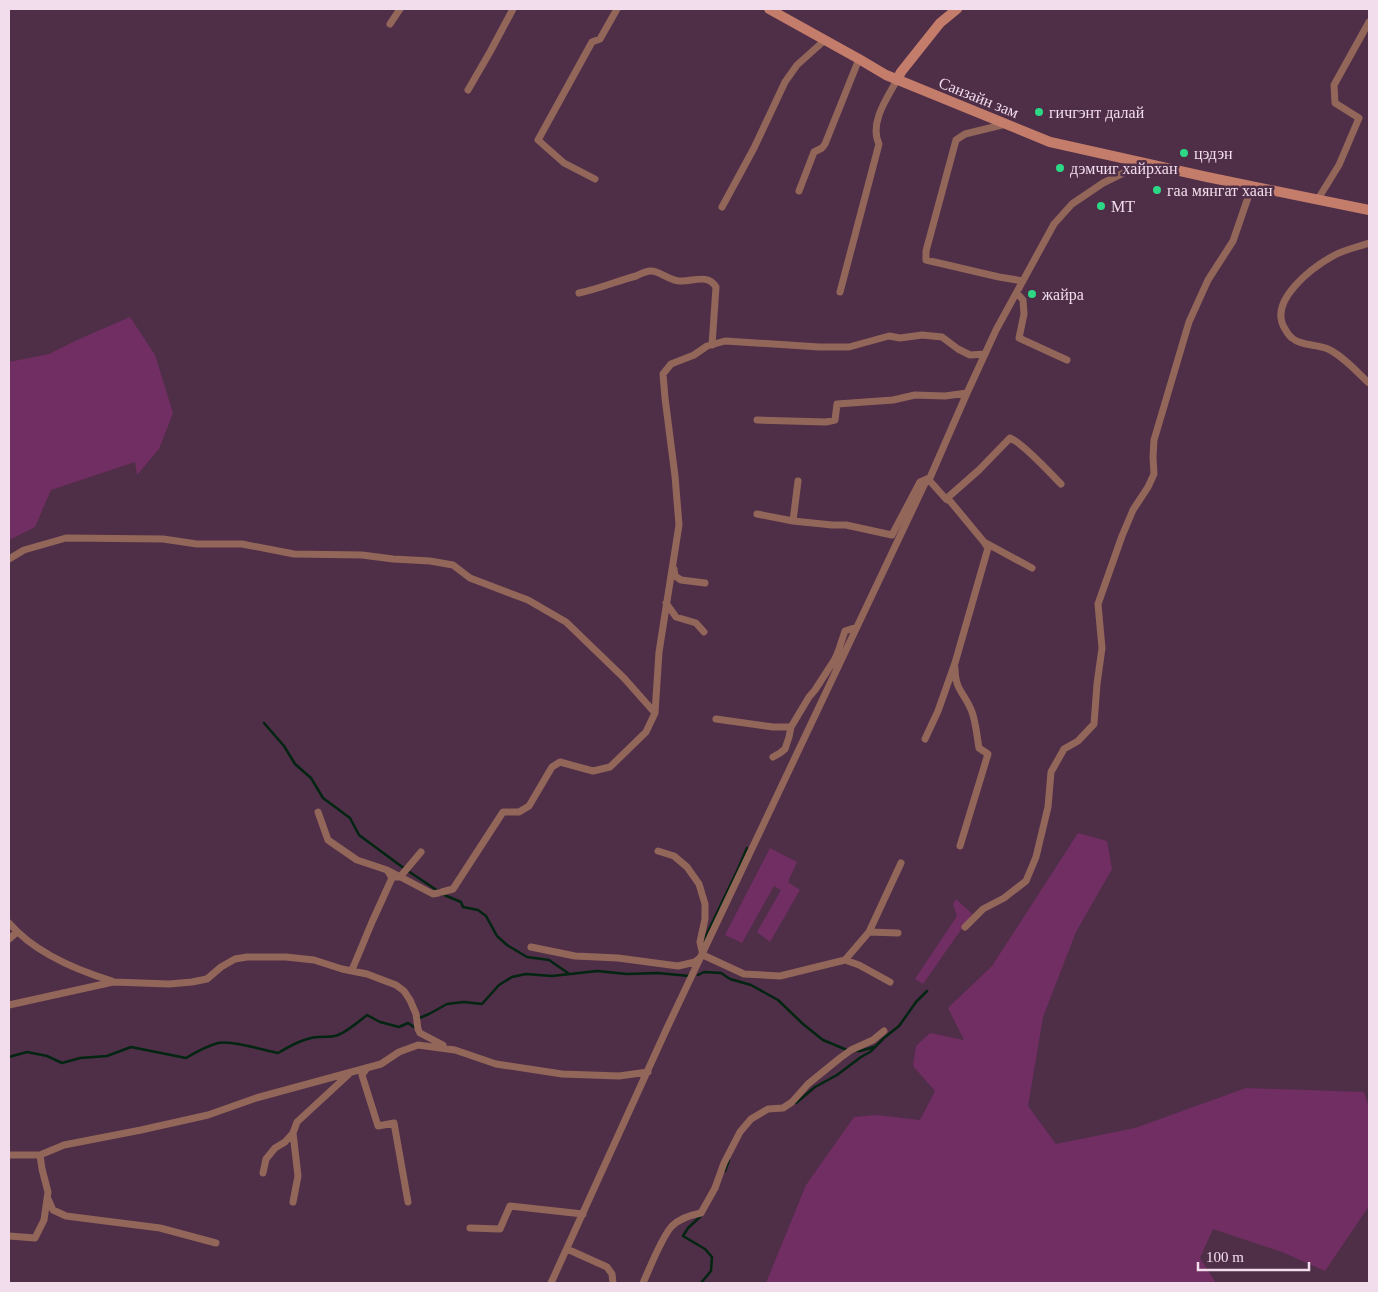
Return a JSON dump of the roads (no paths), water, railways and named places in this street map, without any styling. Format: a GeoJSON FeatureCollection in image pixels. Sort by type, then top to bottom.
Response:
{"type":"FeatureCollection","features":[{"type":"Feature","properties":{"kind":"main road","name":"Санзайн зам"},"geometry":{"type":"LineString","coordinates":[[770,9],[886,75],[1050,142],[1369,210]]}},
{"type":"Feature","properties":{"kind":"main road"},"geometry":{"type":"LineString","coordinates":[[897,80],[901,72],[936,29],[957,9]]}},
{"type":"Feature","properties":{"kind":"street"},"geometry":{"type":"LineString","coordinates":[[390,24],[400,9]]}},
{"type":"Feature","properties":{"kind":"street"},"geometry":{"type":"LineString","coordinates":[[468,90],[513,9]]}},
{"type":"Feature","properties":{"kind":"street"},"geometry":{"type":"LineString","coordinates":[[595,179],[564,163],[538,140],[592,42],[600,39],[617,9]]}},
{"type":"Feature","properties":{"kind":"street"},"geometry":{"type":"LineString","coordinates":[[1318,199],[1339,165],[1359,118],[1335,103],[1334,85],[1369,22]]}},
{"type":"Feature","properties":{"kind":"street"},"geometry":{"type":"LineString","coordinates":[[722,207],[754,148],[785,82],[797,65],[825,40]]}},
{"type":"Feature","properties":{"kind":"street"},"geometry":{"type":"LineString","coordinates":[[799,191],[814,152],[825,144],[859,59]]}},
{"type":"Feature","properties":{"kind":"street"},"geometry":{"type":"LineString","coordinates":[[840,292],[879,144],[876,137],[876,128],[879,116],[897,80]]}},
{"type":"Feature","properties":{"kind":"street"},"geometry":{"type":"LineString","coordinates":[[1006,124],[965,134],[956,140],[926,251],[926,260],[1023,281]]}},
{"type":"Feature","properties":{"kind":"street"},"geometry":{"type":"LineString","coordinates":[[551,1283],[648,1072],[928,480],[985,354],[1023,281],[1054,224],[1072,204],[1103,183],[1144,163]]}},
{"type":"Feature","properties":{"kind":"street"},"geometry":{"type":"LineString","coordinates":[[965,927],[983,910],[1004,898],[1026,880],[1036,857],[1048,807],[1051,772],[1064,749],[1078,741],[1094,724],[1102,648],[1098,604],[1133,510],[1154,474],[1154,440],[1189,322],[1208,280],[1233,241],[1252,186]]}},
{"type":"Feature","properties":{"kind":"street"},"geometry":{"type":"LineString","coordinates":[[1369,243],[1335,254],[1310,271],[1288,294],[1281,310],[1282,324],[1291,338],[1298,342],[1329,349],[1340,356],[1369,383]]}},
{"type":"Feature","properties":{"kind":"street"},"geometry":{"type":"LineString","coordinates":[[580,293],[595,290],[651,271],[678,281],[709,280],[716,287],[712,345]]}},
{"type":"Feature","properties":{"kind":"street"},"geometry":{"type":"LineString","coordinates":[[1017,293],[1023,300],[1024,314],[1019,338],[1067,360]]}},
{"type":"Feature","properties":{"kind":"street"},"geometry":{"type":"LineString","coordinates":[[318,812],[328,840],[357,860],[387,870],[433,894],[453,889],[503,812],[519,812],[529,806],[552,767],[560,762],[593,771],[610,767],[646,732],[655,713],[659,652],[679,525],[663,374],[671,364],[694,355],[707,346],[725,341],[819,347],[849,346],[889,336],[900,338],[922,335],[942,337],[970,355],[985,354]]}},
{"type":"Feature","properties":{"kind":"street"},"geometry":{"type":"LineString","coordinates":[[758,420],[826,422],[835,420],[837,404],[893,400],[915,395],[944,396],[967,393]]}},
{"type":"Feature","properties":{"kind":"street"},"geometry":{"type":"LineString","coordinates":[[946,499],[979,470],[1010,438],[1031,454],[1061,484]]}},
{"type":"Feature","properties":{"kind":"street"},"geometry":{"type":"LineString","coordinates":[[925,739],[938,712],[955,663],[988,548],[950,500],[946,499],[928,480]]}},
{"type":"Feature","properties":{"kind":"street"},"geometry":{"type":"LineString","coordinates":[[758,514],[793,521],[846,525],[892,535],[920,482],[928,480]]}},
{"type":"Feature","properties":{"kind":"street"},"geometry":{"type":"LineString","coordinates":[[793,521],[798,481]]}},
{"type":"Feature","properties":{"kind":"street"},"geometry":{"type":"LineString","coordinates":[[9,559],[24,550],[66,538],[164,539],[196,544],[242,544],[294,554],[362,555],[453,565],[470,578],[528,600],[566,622],[624,678],[655,713]]}},
{"type":"Feature","properties":{"kind":"street"},"geometry":{"type":"LineString","coordinates":[[984,542],[1032,568]]}},
{"type":"Feature","properties":{"kind":"street"},"geometry":{"type":"LineString","coordinates":[[673,564],[675,576],[681,580],[705,583]]}},
{"type":"Feature","properties":{"kind":"street"},"geometry":{"type":"LineString","coordinates":[[666,602],[676,617],[696,623],[704,632]]}},
{"type":"Feature","properties":{"kind":"street"},"geometry":{"type":"LineString","coordinates":[[773,757],[785,749],[791,728],[808,697],[815,690],[835,659],[845,631],[857,627]]}},
{"type":"Feature","properties":{"kind":"street"},"geometry":{"type":"LineString","coordinates":[[955,663],[957,687],[973,713],[979,748],[988,754],[960,846]]}},
{"type":"Feature","properties":{"kind":"street"},"geometry":{"type":"LineString","coordinates":[[716,719],[791,728]]}},
{"type":"Feature","properties":{"kind":"street"},"geometry":{"type":"LineString","coordinates":[[658,851],[674,856],[687,867],[699,884],[705,904],[705,919],[700,942],[703,955]]}},
{"type":"Feature","properties":{"kind":"street"},"geometry":{"type":"LineString","coordinates":[[392,878],[400,877],[421,852]]}},
{"type":"Feature","properties":{"kind":"street"},"geometry":{"type":"LineString","coordinates":[[845,960],[869,932],[901,863]]}},
{"type":"Feature","properties":{"kind":"street"},"geometry":{"type":"LineString","coordinates":[[387,870],[392,878]]}},
{"type":"Feature","properties":{"kind":"street"},"geometry":{"type":"LineString","coordinates":[[352,970],[392,878]]}},
{"type":"Feature","properties":{"kind":"street"},"geometry":{"type":"LineString","coordinates":[[9,923],[34,945],[70,966],[113,982]]}},
{"type":"Feature","properties":{"kind":"street"},"geometry":{"type":"LineString","coordinates":[[9,940],[17,932]]}},
{"type":"Feature","properties":{"kind":"street"},"geometry":{"type":"LineString","coordinates":[[869,932],[898,933]]}},
{"type":"Feature","properties":{"kind":"street"},"geometry":{"type":"LineString","coordinates":[[531,947],[576,956],[659,962],[678,966],[695,962],[703,955]]}},
{"type":"Feature","properties":{"kind":"street"},"geometry":{"type":"LineString","coordinates":[[703,955],[744,974],[780,976],[845,960],[859,965],[890,982]]}},
{"type":"Feature","properties":{"kind":"street"},"geometry":{"type":"LineString","coordinates":[[9,1005],[113,982],[169,984],[192,982],[207,979],[221,967],[235,959],[247,957],[286,957],[314,960],[342,969],[352,970],[396,985],[404,991],[410,1000],[416,1014],[420,1032],[436,1042],[455,1050],[496,1064],[562,1074],[619,1076],[648,1072]]}},
{"type":"Feature","properties":{"kind":"street"},"geometry":{"type":"LineString","coordinates":[[643,1283],[662,1243],[673,1226],[690,1215],[701,1213],[715,1188],[724,1163],[740,1132],[751,1119],[768,1109],[783,1108],[792,1102],[808,1084],[840,1058],[884,1032]]}},
{"type":"Feature","properties":{"kind":"street"},"geometry":{"type":"LineString","coordinates":[[9,1154],[40,1155],[64,1145],[208,1115],[256,1098],[381,1064],[399,1052],[418,1045],[455,1050]]}},
{"type":"Feature","properties":{"kind":"street"},"geometry":{"type":"LineString","coordinates":[[367,1068],[362,1075],[378,1126],[394,1123],[408,1202]]}},
{"type":"Feature","properties":{"kind":"street"},"geometry":{"type":"LineString","coordinates":[[264,1173],[266,1159],[275,1148],[285,1142],[293,1133],[297,1122],[351,1072]]}},
{"type":"Feature","properties":{"kind":"street"},"geometry":{"type":"LineString","coordinates":[[293,1133],[298,1176],[293,1202]]}},
{"type":"Feature","properties":{"kind":"street"},"geometry":{"type":"LineString","coordinates":[[9,1236],[35,1238],[44,1220],[48,1192],[40,1155]]}},
{"type":"Feature","properties":{"kind":"street"},"geometry":{"type":"LineString","coordinates":[[48,1199],[53,1210],[66,1216],[160,1228],[216,1243]]}},
{"type":"Feature","properties":{"kind":"street"},"geometry":{"type":"LineString","coordinates":[[470,1228],[500,1229],[510,1206],[583,1214]]}},
{"type":"Feature","properties":{"kind":"street"},"geometry":{"type":"LineString","coordinates":[[567,1249],[607,1267],[612,1274],[614,1283]]}},
{"type":"Feature","properties":{"kind":"waterway"},"geometry":{"type":"LineString","coordinates":[[264,723],[284,746],[295,764],[311,778],[323,798],[350,818],[359,835],[405,869]]}},
{"type":"Feature","properties":{"kind":"waterway"},"geometry":{"type":"LineString","coordinates":[[702,944],[747,848]]}},
{"type":"Feature","properties":{"kind":"waterway"},"geometry":{"type":"LineString","coordinates":[[408,871],[438,891]]}},
{"type":"Feature","properties":{"kind":"waterway"},"geometry":{"type":"LineString","coordinates":[[442,894],[461,902],[463,907],[478,910],[486,916],[497,936],[507,945],[527,957],[549,960],[568,973]]}},
{"type":"Feature","properties":{"kind":"waterway"},"geometry":{"type":"LineString","coordinates":[[417,1019],[447,1004],[464,1002],[482,1004],[499,985],[512,977],[526,974],[552,976],[597,971],[627,974],[689,975]]}},
{"type":"Feature","properties":{"kind":"waterway"},"geometry":{"type":"LineString","coordinates":[[698,975],[704,972],[721,973],[730,979],[751,985],[778,1000],[823,1040],[847,1050]]}},
{"type":"Feature","properties":{"kind":"waterway"},"geometry":{"type":"LineString","coordinates":[[884,1038],[899,1026],[916,1002],[927,991]]}},
{"type":"Feature","properties":{"kind":"waterway"},"geometry":{"type":"LineString","coordinates":[[9,1057],[27,1052],[47,1056],[62,1063],[80,1058],[107,1056],[131,1047],[186,1058],[198,1051],[224,1042],[278,1053],[308,1039],[338,1035],[367,1015],[380,1022],[399,1027],[408,1023],[417,1029]]}},
{"type":"Feature","properties":{"kind":"waterway"},"geometry":{"type":"LineString","coordinates":[[796,1103],[815,1087],[837,1075],[870,1052],[883,1039]]}},
{"type":"Feature","properties":{"kind":"waterway"},"geometry":{"type":"LineString","coordinates":[[855,1051],[874,1047]]}},
{"type":"Feature","properties":{"kind":"waterway"},"geometry":{"type":"LineString","coordinates":[[725,1171],[729,1160]]}},
{"type":"Feature","properties":{"kind":"waterway"},"geometry":{"type":"LineString","coordinates":[[701,1216],[688,1228],[683,1236],[705,1249],[712,1257],[711,1271],[701,1283]]}},
{"type":"Feature","properties":{"kind":"place","name":"гичгэнт далай"},"geometry":{"type":"Point","coordinates":[1039,112]}},
{"type":"Feature","properties":{"kind":"place","name":"цэдэн"},"geometry":{"type":"Point","coordinates":[1184,153]}},
{"type":"Feature","properties":{"kind":"place","name":"дэмчиг хайрхан"},"geometry":{"type":"Point","coordinates":[1060,168]}},
{"type":"Feature","properties":{"kind":"place","name":"гаа мянгат хаан"},"geometry":{"type":"Point","coordinates":[1157,190]}},
{"type":"Feature","properties":{"kind":"place","name":"MT"},"geometry":{"type":"Point","coordinates":[1101,206]}},
{"type":"Feature","properties":{"kind":"place","name":"жайра"},"geometry":{"type":"Point","coordinates":[1032,294]}}]}
